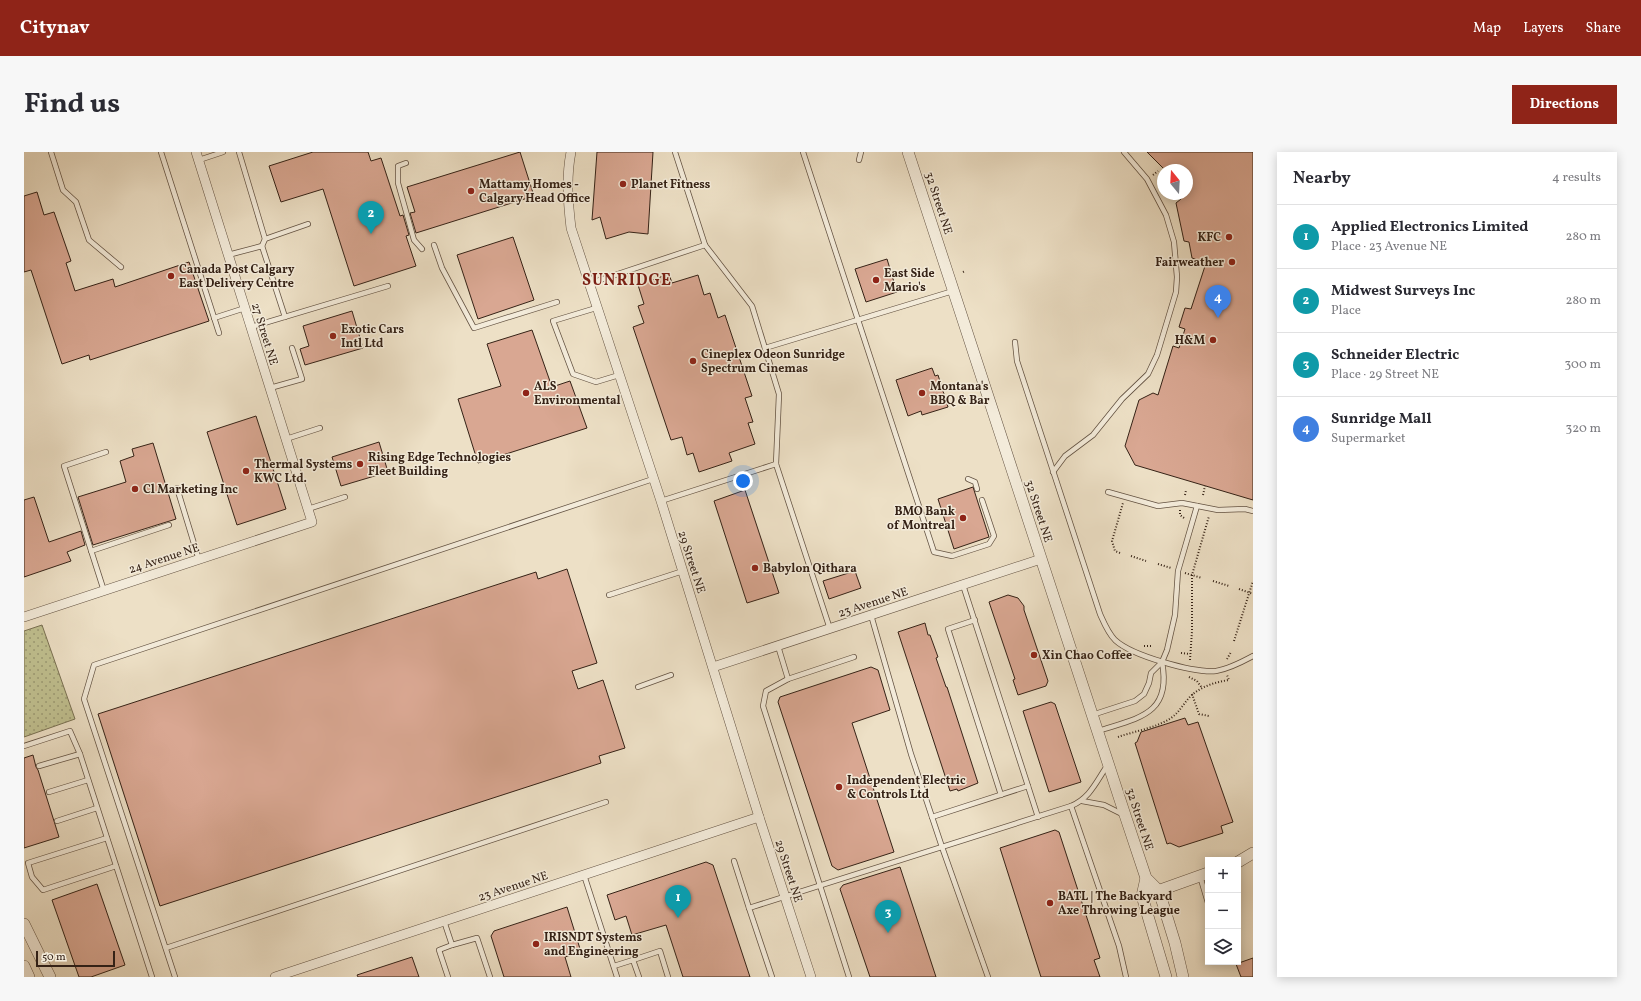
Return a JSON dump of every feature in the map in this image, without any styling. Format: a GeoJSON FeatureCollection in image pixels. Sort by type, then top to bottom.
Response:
{"type":"FeatureCollection","features":[{"type":"Feature","properties":{"kind":"street","name":"29 Street NE"},"geometry":{"type":"LineString","coordinates":[[571,152],[567,169],[567,191],[571,228],[588,284],[661,501],[759,817],[811,977]]}},
{"type":"Feature","properties":{"kind":"street","name":"32 Street NE"},"geometry":{"type":"LineString","coordinates":[[908,152],[1146,878],[1159,891],[1175,943],[1183,977]]}},
{"type":"Feature","properties":{"kind":"street","name":"27 Street NE"},"geometry":{"type":"LineString","coordinates":[[197,156],[312,522]]}},
{"type":"Feature","properties":{"kind":"street","name":"24 Avenue NE"},"geometry":{"type":"LineString","coordinates":[[24,617],[312,522]]}},
{"type":"Feature","properties":{"kind":"street","name":"23 Avenue NE"},"geometry":{"type":"LineString","coordinates":[[713,667],[1041,559]]}},
{"type":"Feature","properties":{"kind":"street","name":"23 Avenue NE"},"geometry":{"type":"LineString","coordinates":[[275,977],[288,975],[444,921],[759,817]]}},
{"type":"Feature","properties":{"kind":"street"},"geometry":{"type":"LineString","coordinates":[[1241,860],[1253,853]]}},
{"type":"Feature","properties":{"kind":"street"},"geometry":{"type":"LineString","coordinates":[[1142,896],[1204,875]]}},
{"type":"Feature","properties":{"kind":"street"},"geometry":{"type":"LineString","coordinates":[[1146,878],[1142,896],[1166,977]]}},
{"type":"Feature","properties":{"kind":"street"},"geometry":{"type":"LineString","coordinates":[[24,924],[50,977]]}},
{"type":"Feature","properties":{"kind":"street"},"geometry":{"type":"LineString","coordinates":[[24,966],[29,977]]}},
{"type":"Feature","properties":{"kind":"lane"},"geometry":{"type":"LineString","coordinates":[[51,152],[63,190],[76,202],[88,240],[121,268]]}},
{"type":"Feature","properties":{"kind":"lane"},"geometry":{"type":"LineString","coordinates":[[161,152],[219,333]]}},
{"type":"Feature","properties":{"kind":"lane"},"geometry":{"type":"LineString","coordinates":[[197,156],[223,152]]}},
{"type":"Feature","properties":{"kind":"lane"},"geometry":{"type":"LineString","coordinates":[[238,152],[265,239],[262,246],[285,317]]}},
{"type":"Feature","properties":{"kind":"lane"},"geometry":{"type":"LineString","coordinates":[[675,152],[705,246],[752,306],[779,394],[776,464],[830,629]]}},
{"type":"Feature","properties":{"kind":"lane"},"geometry":{"type":"LineString","coordinates":[[803,152],[859,319],[934,552],[952,556],[989,544],[994,536],[982,500]]}},
{"type":"Feature","properties":{"kind":"lane"},"geometry":{"type":"LineString","coordinates":[[859,160],[861,152]]}},
{"type":"Feature","properties":{"kind":"lane"},"geometry":{"type":"LineString","coordinates":[[1053,472],[1066,456],[1093,435],[1122,399],[1148,374],[1157,355],[1176,292],[1178,277],[1174,242],[1166,215],[1147,179],[1124,152]]}},
{"type":"Feature","properties":{"kind":"lane"},"geometry":{"type":"LineString","coordinates":[[406,163],[398,166],[398,183],[414,240],[422,249]]}},
{"type":"Feature","properties":{"kind":"lane"},"geometry":{"type":"LineString","coordinates":[[265,239],[308,224]]}},
{"type":"Feature","properties":{"kind":"lane"},"geometry":{"type":"LineString","coordinates":[[434,245],[442,268],[474,328],[557,302]]}},
{"type":"Feature","properties":{"kind":"lane"},"geometry":{"type":"LineString","coordinates":[[228,255],[262,246]]}},
{"type":"Feature","properties":{"kind":"lane"},"geometry":{"type":"LineString","coordinates":[[588,284],[705,246]]}},
{"type":"Feature","properties":{"kind":"lane"},"geometry":{"type":"LineString","coordinates":[[251,327],[388,286]]}},
{"type":"Feature","properties":{"kind":"lane"},"geometry":{"type":"LineString","coordinates":[[765,348],[954,291]]}},
{"type":"Feature","properties":{"kind":"lane"},"geometry":{"type":"LineString","coordinates":[[214,318],[245,308]]}},
{"type":"Feature","properties":{"kind":"lane"},"geometry":{"type":"LineString","coordinates":[[596,308],[553,321],[573,374],[596,382],[619,375]]}},
{"type":"Feature","properties":{"kind":"lane"},"geometry":{"type":"LineString","coordinates":[[1015,342],[1017,361],[1100,614],[1107,630],[1115,640],[1126,648],[1162,662],[1193,669],[1218,671],[1253,656]]}},
{"type":"Feature","properties":{"kind":"lane"},"geometry":{"type":"LineString","coordinates":[[270,388],[302,379],[292,348]]}},
{"type":"Feature","properties":{"kind":"lane"},"geometry":{"type":"LineString","coordinates":[[286,439],[320,428]]}},
{"type":"Feature","properties":{"kind":"lane"},"geometry":{"type":"LineString","coordinates":[[104,591],[64,466],[106,452]]}},
{"type":"Feature","properties":{"kind":"lane"},"geometry":{"type":"LineString","coordinates":[[661,501],[776,464]]}},
{"type":"Feature","properties":{"kind":"lane"},"geometry":{"type":"LineString","coordinates":[[175,977],[84,700],[94,666],[653,479]]}},
{"type":"Feature","properties":{"kind":"lane"},"geometry":{"type":"LineString","coordinates":[[968,479],[975,482],[978,488]]}},
{"type":"Feature","properties":{"kind":"lane"},"geometry":{"type":"LineString","coordinates":[[177,488],[199,560]]}},
{"type":"Feature","properties":{"kind":"lane"},"geometry":{"type":"LineString","coordinates":[[1108,492],[1158,506],[1182,503],[1218,510],[1245,509],[1253,511]]}},
{"type":"Feature","properties":{"kind":"lane"},"geometry":{"type":"LineString","coordinates":[[308,509],[345,497]]}},
{"type":"Feature","properties":{"kind":"lane"},"geometry":{"type":"LineString","coordinates":[[1092,715],[1135,701],[1144,694],[1151,673],[1162,662],[1167,650],[1175,615],[1180,560],[1197,506]]}},
{"type":"Feature","properties":{"kind":"lane"},"geometry":{"type":"LineString","coordinates":[[91,551],[169,525]]}},
{"type":"Feature","properties":{"kind":"lane"},"geometry":{"type":"LineString","coordinates":[[609,595],[683,571]]}},
{"type":"Feature","properties":{"kind":"lane"},"geometry":{"type":"LineString","coordinates":[[963,585],[1038,817]]}},
{"type":"Feature","properties":{"kind":"lane"},"geometry":{"type":"LineString","coordinates":[[871,615],[932,817],[988,977]]}},
{"type":"Feature","properties":{"kind":"lane"},"geometry":{"type":"LineString","coordinates":[[975,620],[948,629],[1001,795]]}},
{"type":"Feature","properties":{"kind":"lane"},"geometry":{"type":"LineString","coordinates":[[778,646],[788,679]]}},
{"type":"Feature","properties":{"kind":"lane"},"geometry":{"type":"LineString","coordinates":[[849,977],[763,706],[766,691],[788,679],[854,657]]}},
{"type":"Feature","properties":{"kind":"lane"},"geometry":{"type":"LineString","coordinates":[[1098,731],[1143,716],[1158,702],[1165,679],[1162,662]]}},
{"type":"Feature","properties":{"kind":"lane"},"geometry":{"type":"LineString","coordinates":[[638,686],[672,675]]}},
{"type":"Feature","properties":{"kind":"lane"},"geometry":{"type":"LineString","coordinates":[[24,746],[70,731],[80,754],[150,976]]}},
{"type":"Feature","properties":{"kind":"lane"},"geometry":{"type":"LineString","coordinates":[[39,766],[80,754]]}},
{"type":"Feature","properties":{"kind":"lane"},"geometry":{"type":"LineString","coordinates":[[749,908],[1071,806],[1082,801],[1093,788],[1109,763]]}},
{"type":"Feature","properties":{"kind":"lane"},"geometry":{"type":"LineString","coordinates":[[49,792],[88,780]]}},
{"type":"Feature","properties":{"kind":"lane"},"geometry":{"type":"LineString","coordinates":[[932,817],[1028,786]]}},
{"type":"Feature","properties":{"kind":"lane"},"geometry":{"type":"LineString","coordinates":[[1082,801],[1104,805],[1125,815]]}},
{"type":"Feature","properties":{"kind":"lane"},"geometry":{"type":"LineString","coordinates":[[166,948],[606,802]]}},
{"type":"Feature","properties":{"kind":"lane"},"geometry":{"type":"LineString","coordinates":[[1071,806],[1119,946],[1126,977]]}},
{"type":"Feature","properties":{"kind":"lane"},"geometry":{"type":"LineString","coordinates":[[57,821],[97,808]]}},
{"type":"Feature","properties":{"kind":"lane"},"geometry":{"type":"LineString","coordinates":[[107,838],[28,863],[32,876],[43,890],[116,866]]}},
{"type":"Feature","properties":{"kind":"lane"},"geometry":{"type":"LineString","coordinates":[[734,861],[772,977]]}},
{"type":"Feature","properties":{"kind":"lane"},"geometry":{"type":"LineString","coordinates":[[584,875],[617,977]]}},
{"type":"Feature","properties":{"kind":"lane"},"geometry":{"type":"LineString","coordinates":[[1204,875],[1207,893]]}},
{"type":"Feature","properties":{"kind":"lane"},"geometry":{"type":"LineString","coordinates":[[444,921],[452,945]]}},
{"type":"Feature","properties":{"kind":"lane"},"geometry":{"type":"LineString","coordinates":[[448,977],[439,950],[477,938],[490,977]]}},
{"type":"Feature","properties":{"kind":"lane"},"geometry":{"type":"LineString","coordinates":[[614,966],[660,951],[668,977]]}},
{"type":"Feature","properties":{"kind":"lane"},"geometry":{"type":"LineString","coordinates":[[633,960],[639,977]]}},
{"type":"Feature","properties":{"kind":"path"},"geometry":{"type":"LineString","coordinates":[[1153,175],[1157,172]]}},
{"type":"Feature","properties":{"kind":"path"},"geometry":{"type":"LineString","coordinates":[[1203,495],[1205,486]]}},
{"type":"Feature","properties":{"kind":"path"},"geometry":{"type":"LineString","coordinates":[[1185,495],[1186,490]]}},
{"type":"Feature","properties":{"kind":"path"},"geometry":{"type":"LineString","coordinates":[[1120,553],[1115,551],[1112,541],[1124,502]]}},
{"type":"Feature","properties":{"kind":"path"},"geometry":{"type":"LineString","coordinates":[[1180,510],[1180,515],[1184,518]]}},
{"type":"Feature","properties":{"kind":"path"},"geometry":{"type":"LineString","coordinates":[[1190,660],[1192,631],[1192,575],[1209,516]]}},
{"type":"Feature","properties":{"kind":"path"},"geometry":{"type":"LineString","coordinates":[[1131,556],[1146,561]]}},
{"type":"Feature","properties":{"kind":"path"},"geometry":{"type":"LineString","coordinates":[[1158,564],[1171,568]]}},
{"type":"Feature","properties":{"kind":"path"},"geometry":{"type":"LineString","coordinates":[[1185,573],[1202,578]]}},
{"type":"Feature","properties":{"kind":"path"},"geometry":{"type":"LineString","coordinates":[[1213,581],[1229,586]]}},
{"type":"Feature","properties":{"kind":"path"},"geometry":{"type":"LineString","coordinates":[[1234,641],[1253,581]]}},
{"type":"Feature","properties":{"kind":"path"},"geometry":{"type":"LineString","coordinates":[[1239,589],[1253,594]]}},
{"type":"Feature","properties":{"kind":"path"},"geometry":{"type":"LineString","coordinates":[[1144,646],[1152,646]]}},
{"type":"Feature","properties":{"kind":"path"},"geometry":{"type":"LineString","coordinates":[[1227,659],[1231,652]]}},
{"type":"Feature","properties":{"kind":"path"},"geometry":{"type":"LineString","coordinates":[[1181,653],[1190,654]]}},
{"type":"Feature","properties":{"kind":"path"},"geometry":{"type":"LineString","coordinates":[[1186,675],[1197,681],[1202,688]]}},
{"type":"Feature","properties":{"kind":"path"},"geometry":{"type":"LineString","coordinates":[[1118,737],[1158,724],[1171,718],[1192,694],[1215,683],[1229,680],[1227,675]]}},
{"type":"Feature","properties":{"kind":"path"},"geometry":{"type":"LineString","coordinates":[[1192,694],[1199,714],[1209,716]]}},
{"type":"Feature","properties":{"kind":"green space"},"geometry":{"type":"Polygon","coordinates":[[[42,625],[75,719],[24,737],[24,631],[42,625]]]}},
{"type":"Feature","properties":{"kind":"building"},"geometry":{"type":"Polygon","coordinates":[[[313,152],[368,152],[371,161],[381,158],[400,216],[403,215],[409,235],[406,236],[416,266],[354,286],[323,189],[281,202],[269,166],[313,152]]]}},
{"type":"Feature","properties":{"kind":"building","name":"Mattamy Homes - Calgary Head Office"},"geometry":{"type":"Polygon","coordinates":[[[520,152],[534,196],[416,233],[410,213],[415,212],[407,187],[520,152]]]}},
{"type":"Feature","properties":{"kind":"building","name":"Planet Fitness"},"geometry":{"type":"Polygon","coordinates":[[[597,152],[653,152],[648,234],[629,232],[606,239],[600,217],[592,220],[597,152]]]}},
{"type":"Feature","properties":{"kind":"building"},"geometry":{"type":"Polygon","coordinates":[[[1147,152],[1253,152],[1253,500],[1135,465],[1125,446],[1139,400],[1153,393],[1158,395],[1173,346],[1179,348],[1185,329],[1179,327],[1185,308],[1191,309],[1206,263],[1192,258],[1189,242],[1184,241],[1176,203],[1180,200],[1193,200],[1193,164],[1159,164],[1147,152]]]}},
{"type":"Feature","properties":{"kind":"building","name":"Canada Post Calgary East Delivery Centre"},"geometry":{"type":"Polygon","coordinates":[[[37,192],[44,215],[54,212],[71,261],[66,263],[75,291],[113,279],[115,287],[189,262],[209,321],[90,360],[89,355],[62,364],[31,270],[24,272],[24,196],[37,192]]]}},
{"type":"Feature","properties":{"kind":"building"},"geometry":{"type":"Polygon","coordinates":[[[513,237],[534,300],[478,319],[457,255],[513,237]]]}},
{"type":"Feature","properties":{"kind":"building"},"geometry":{"type":"Polygon","coordinates":[[[887,259],[897,292],[866,302],[855,269],[887,259]]]}},
{"type":"Feature","properties":{"kind":"building","name":"Cineplex Odeon Sunridge Spectrum Cinemas"},"geometry":{"type":"Polygon","coordinates":[[[669,274],[672,283],[698,275],[704,295],[710,293],[718,318],[725,315],[752,396],[745,398],[753,422],[748,423],[755,444],[729,453],[732,461],[699,472],[693,453],[687,455],[682,437],[671,440],[633,327],[644,323],[638,306],[644,304],[638,285],[669,274]]]}},
{"type":"Feature","properties":{"kind":"building","name":"Exotic Cars Intl Ltd"},"geometry":{"type":"Polygon","coordinates":[[[352,311],[363,348],[305,365],[300,349],[309,346],[303,326],[352,311]]]}},
{"type":"Feature","properties":{"kind":"building","name":"ALS Environmental"},"geometry":{"type":"Polygon","coordinates":[[[532,330],[552,387],[570,381],[587,428],[478,463],[458,399],[501,386],[487,344],[532,330]]]}},
{"type":"Feature","properties":{"kind":"building","name":"Montana's BBQ & Bar"},"geometry":{"type":"Polygon","coordinates":[[[932,368],[935,376],[938,375],[948,407],[922,415],[921,411],[908,416],[896,380],[932,368]]]}},
{"type":"Feature","properties":{"kind":"building","name":"Thermal Systems KWC Ltd."},"geometry":{"type":"Polygon","coordinates":[[[256,416],[286,509],[237,525],[207,432],[256,416]]]}},
{"type":"Feature","properties":{"kind":"building","name":"Rising Edge Technologies Fleet Building"},"geometry":{"type":"Polygon","coordinates":[[[379,442],[388,472],[341,486],[332,457],[379,442]]]}},
{"type":"Feature","properties":{"kind":"building","name":"Cl Marketing Inc"},"geometry":{"type":"Polygon","coordinates":[[[153,443],[176,519],[93,545],[78,497],[126,482],[120,461],[134,456],[132,449],[153,443]]]}},
{"type":"Feature","properties":{"kind":"building","name":"BMO Bank of Montreal"},"geometry":{"type":"Polygon","coordinates":[[[973,487],[989,537],[954,549],[938,499],[973,487]]]}},
{"type":"Feature","properties":{"kind":"building"},"geometry":{"type":"Polygon","coordinates":[[[745,490],[779,593],[747,603],[714,501],[745,490]]]}},
{"type":"Feature","properties":{"kind":"building"},"geometry":{"type":"Polygon","coordinates":[[[34,497],[49,542],[81,531],[85,545],[67,552],[71,561],[24,577],[24,500],[34,497]]]}},
{"type":"Feature","properties":{"kind":"building"},"geometry":{"type":"Polygon","coordinates":[[[567,569],[597,663],[572,671],[578,689],[603,680],[625,748],[599,756],[601,763],[160,906],[98,714],[536,572],[538,579],[567,569]]]}},
{"type":"Feature","properties":{"kind":"building"},"geometry":{"type":"Polygon","coordinates":[[[855,571],[861,588],[829,599],[823,581],[855,571]]]}},
{"type":"Feature","properties":{"kind":"building"},"geometry":{"type":"Polygon","coordinates":[[[1008,595],[1018,598],[1024,606],[1024,610],[1048,681],[1046,686],[1018,695],[1013,680],[1015,679],[989,602],[1008,595]]]}},
{"type":"Feature","properties":{"kind":"building"},"geometry":{"type":"Polygon","coordinates":[[[925,623],[928,635],[930,635],[938,657],[936,658],[978,783],[958,791],[957,789],[950,791],[898,632],[925,623]]]}},
{"type":"Feature","properties":{"kind":"building","name":"Independent Electric & Controls Ltd"},"geometry":{"type":"Polygon","coordinates":[[[871,667],[878,670],[890,710],[852,723],[894,852],[838,870],[832,866],[778,702],[780,697],[871,667]]]}},
{"type":"Feature","properties":{"kind":"building"},"geometry":{"type":"Polygon","coordinates":[[[1051,702],[1055,704],[1081,782],[1049,792],[1023,711],[1051,702]]]}},
{"type":"Feature","properties":{"kind":"building"},"geometry":{"type":"Polygon","coordinates":[[[1185,718],[1188,725],[1198,722],[1233,822],[1221,826],[1223,833],[1179,847],[1170,843],[1167,844],[1135,743],[1137,742],[1141,732],[1185,718]]]}},
{"type":"Feature","properties":{"kind":"building"},"geometry":{"type":"Polygon","coordinates":[[[33,755],[59,837],[24,848],[24,758],[33,755]]]}},
{"type":"Feature","properties":{"kind":"building","name":"BATL | The Backyard Axe Throwing League"},"geometry":{"type":"Polygon","coordinates":[[[1055,830],[1059,832],[1100,958],[1094,960],[1100,977],[1041,977],[1000,848],[1055,830]]]}},
{"type":"Feature","properties":{"kind":"building"},"geometry":{"type":"Polygon","coordinates":[[[706,862],[713,865],[750,977],[683,977],[666,925],[632,935],[626,916],[615,920],[607,895],[706,862]]]}},
{"type":"Feature","properties":{"kind":"building"},"geometry":{"type":"Polygon","coordinates":[[[900,867],[936,977],[870,977],[840,889],[843,885],[900,867]]]}},
{"type":"Feature","properties":{"kind":"building"},"geometry":{"type":"Polygon","coordinates":[[[97,884],[125,965],[91,977],[79,977],[52,900],[97,884]]]}},
{"type":"Feature","properties":{"kind":"building","name":"IRISNDT Systems and Engineering"},"geometry":{"type":"Polygon","coordinates":[[[567,907],[581,952],[565,957],[571,977],[504,977],[491,936],[494,931],[567,907]]]}},
{"type":"Feature","properties":{"kind":"building"},"geometry":{"type":"Polygon","coordinates":[[[412,957],[419,977],[358,977],[357,975],[412,957]]]}},
{"type":"Feature","properties":{"kind":"building"},"geometry":{"type":"Polygon","coordinates":[[[1253,958],[1253,977],[1241,977],[1236,965],[1241,965],[1241,962],[1253,958]]]}},
{"type":"Feature","properties":{"kind":"place","name":"Planet Fitness"},"geometry":{"type":"Point","coordinates":[623,184]}},
{"type":"Feature","properties":{"kind":"place","name":"Mattamy Homes - Calgary Head Office"},"geometry":{"type":"Point","coordinates":[471,191]}},
{"type":"Feature","properties":{"kind":"place","name":"Midwest Surveys Inc"},"geometry":{"type":"Point","coordinates":[371,234]}},
{"type":"Feature","properties":{"kind":"place","name":"KFC"},"geometry":{"type":"Point","coordinates":[1229,237]}},
{"type":"Feature","properties":{"kind":"place","name":"Fairweather"},"geometry":{"type":"Point","coordinates":[1232,262]}},
{"type":"Feature","properties":{"kind":"place","name":"Canada Post Calgary East Delivery Centre"},"geometry":{"type":"Point","coordinates":[171,276]}},
{"type":"Feature","properties":{"kind":"place","name":"East Side Mario's"},"geometry":{"type":"Point","coordinates":[876,280]}},
{"type":"Feature","properties":{"kind":"place","name":"Sunridge Mall"},"geometry":{"type":"Point","coordinates":[1218,318]}},
{"type":"Feature","properties":{"kind":"place","name":"Exotic Cars Intl Ltd"},"geometry":{"type":"Point","coordinates":[333,336]}},
{"type":"Feature","properties":{"kind":"place","name":"H&M"},"geometry":{"type":"Point","coordinates":[1213,340]}},
{"type":"Feature","properties":{"kind":"place","name":"Cineplex Odeon Sunridge Spectrum Cinemas"},"geometry":{"type":"Point","coordinates":[693,361]}},
{"type":"Feature","properties":{"kind":"place","name":"ALS Environmental"},"geometry":{"type":"Point","coordinates":[526,393]}},
{"type":"Feature","properties":{"kind":"place","name":"Montana's BBQ & Bar"},"geometry":{"type":"Point","coordinates":[922,393]}},
{"type":"Feature","properties":{"kind":"place","name":"Rising Edge Technologies Fleet Building"},"geometry":{"type":"Point","coordinates":[360,464]}},
{"type":"Feature","properties":{"kind":"place","name":"Thermal Systems KWC Ltd."},"geometry":{"type":"Point","coordinates":[246,471]}},
{"type":"Feature","properties":{"kind":"place","name":"Cl Marketing Inc"},"geometry":{"type":"Point","coordinates":[135,489]}},
{"type":"Feature","properties":{"kind":"place","name":"BMO Bank of Montreal"},"geometry":{"type":"Point","coordinates":[963,518]}},
{"type":"Feature","properties":{"kind":"place","name":"Babylon Qithara"},"geometry":{"type":"Point","coordinates":[755,568]}},
{"type":"Feature","properties":{"kind":"place","name":"Xin Chao Coffee"},"geometry":{"type":"Point","coordinates":[1034,655]}},
{"type":"Feature","properties":{"kind":"place","name":"Independent Electric & Controls Ltd"},"geometry":{"type":"Point","coordinates":[839,787]}},
{"type":"Feature","properties":{"kind":"place","name":"BATL | The Backyard Axe Throwing League"},"geometry":{"type":"Point","coordinates":[1050,903]}},
{"type":"Feature","properties":{"kind":"place","name":"Applied Electronics Limited"},"geometry":{"type":"Point","coordinates":[678,918]}},
{"type":"Feature","properties":{"kind":"place","name":"Schneider Electric"},"geometry":{"type":"Point","coordinates":[888,933]}},
{"type":"Feature","properties":{"kind":"place","name":"IRISNDT Systems and Engineering"},"geometry":{"type":"Point","coordinates":[536,944]}},
{"type":"Feature","properties":{"kind":"district","name":"SUNRIDGE"},"geometry":{"type":"Point","coordinates":[627,279]}}]}
